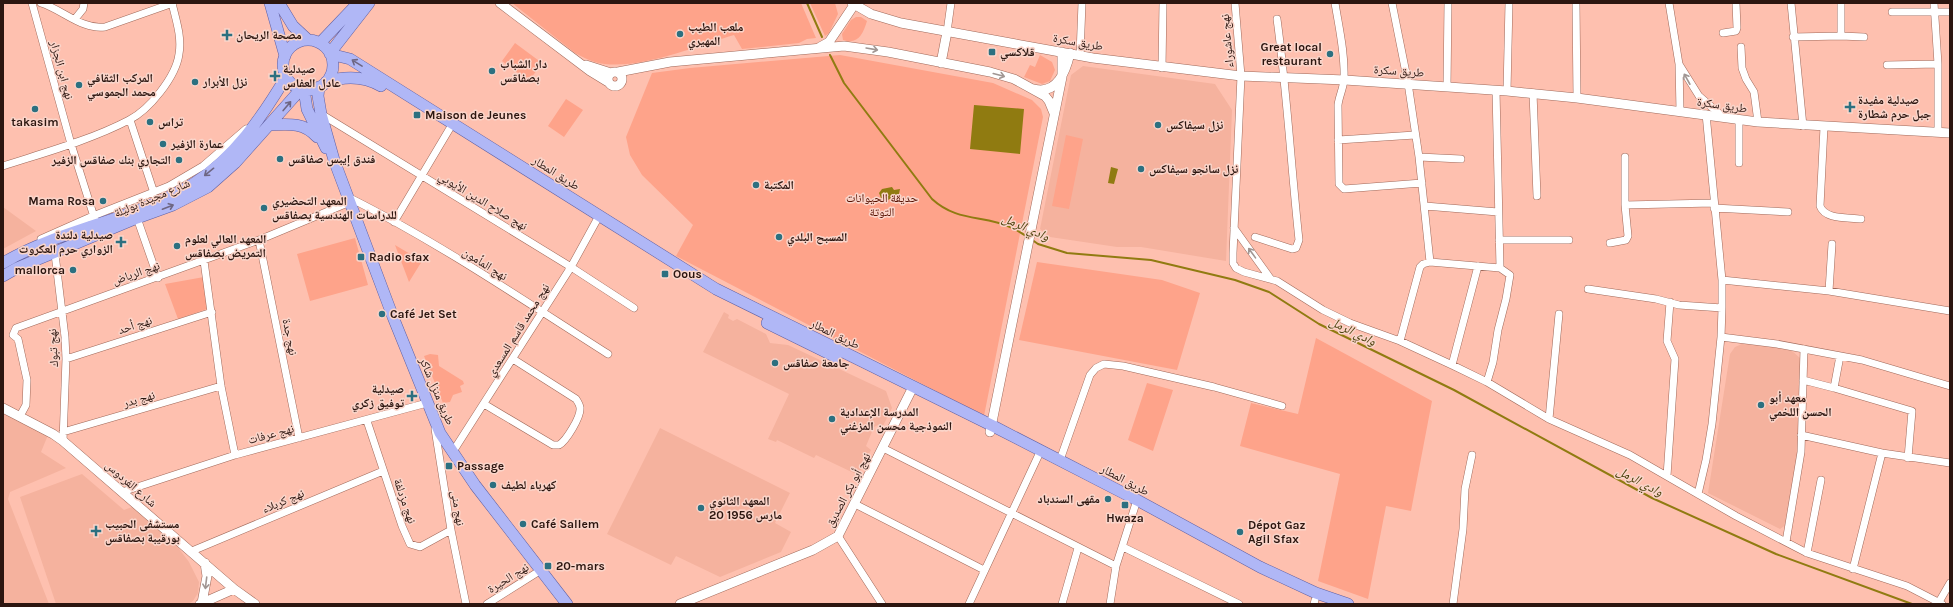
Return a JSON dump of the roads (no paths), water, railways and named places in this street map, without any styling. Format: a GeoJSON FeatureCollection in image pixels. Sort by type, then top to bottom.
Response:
{"type":"FeatureCollection","features":[{"type":"Feature","properties":{"kind":"main road"},"geometry":{"type":"LineString","coordinates":[[270,3],[285,56],[283,67],[286,77],[296,86],[303,89],[323,85],[333,69],[330,53],[320,44],[308,40],[294,26],[279,3]]}},
{"type":"Feature","properties":{"kind":"main road"},"geometry":{"type":"LineString","coordinates":[[320,44],[358,3]]}},
{"type":"Feature","properties":{"kind":"main road"},"geometry":{"type":"LineString","coordinates":[[330,53],[368,3]]}},
{"type":"Feature","properties":{"kind":"main road"},"geometry":{"type":"LineString","coordinates":[[285,56],[294,44],[308,40]]}},
{"type":"Feature","properties":{"kind":"main road","name":"طريق المطار"},"geometry":{"type":"LineString","coordinates":[[330,53],[350,59],[451,126],[736,307],[802,341],[911,390],[990,428],[1260,567],[1316,593],[1348,604]]}},
{"type":"Feature","properties":{"kind":"main road","name":"شارع مجيدة بوليلة"},"geometry":{"type":"LineString","coordinates":[[3,263],[95,220],[155,197],[183,190],[206,175],[244,138],[260,117],[286,77]]}},
{"type":"Feature","properties":{"kind":"main road","name":"طريق المطار"},"geometry":{"type":"LineString","coordinates":[[323,85],[346,78],[372,80],[451,126]]}},
{"type":"Feature","properties":{"kind":"main road","name":"طريق منزل شاكر"},"geometry":{"type":"LineString","coordinates":[[323,85],[318,96],[321,114],[334,160],[427,403],[440,433],[452,453],[567,604]]}},
{"type":"Feature","properties":{"kind":"main road","name":"طريق منزل شاكر"},"geometry":{"type":"LineString","coordinates":[[303,89],[307,109],[322,142],[334,160]]}},
{"type":"Feature","properties":{"kind":"main road","name":"شارع مجيدة بوليلة"},"geometry":{"type":"LineString","coordinates":[[3,276],[17,268],[55,254],[137,218],[173,205],[208,187],[235,164],[303,89]]}},
{"type":"Feature","properties":{"kind":"main road"},"geometry":{"type":"LineString","coordinates":[[270,125],[289,124],[304,126],[314,133],[322,142]]}},
{"type":"Feature","properties":{"kind":"main road","name":"طريق المطار"},"geometry":{"type":"LineString","coordinates":[[1039,453],[1060,460],[1251,570],[1314,602],[1327,604]]}},
{"type":"Feature","properties":{"kind":"street","name":"نهج ابن الجزار"},"geometry":{"type":"LineString","coordinates":[[32,3],[71,144],[95,220]]}},
{"type":"Feature","properties":{"kind":"street"},"geometry":{"type":"LineString","coordinates":[[3,166],[71,144],[130,120],[162,90],[177,62],[180,45],[173,3],[105,27],[92,27],[41,3]]}},
{"type":"Feature","properties":{"kind":"street"},"geometry":{"type":"LineString","coordinates":[[75,18],[83,9],[84,3]]}},
{"type":"Feature","properties":{"kind":"street"},"geometry":{"type":"LineString","coordinates":[[500,3],[579,63],[614,86],[618,86],[649,66]]}},
{"type":"Feature","properties":{"kind":"street"},"geometry":{"type":"LineString","coordinates":[[941,63],[951,3]]}},
{"type":"Feature","properties":{"kind":"street"},"geometry":{"type":"LineString","coordinates":[[1080,56],[1082,3]]}},
{"type":"Feature","properties":{"kind":"street"},"geometry":{"type":"LineString","coordinates":[[1162,68],[1163,3]]}},
{"type":"Feature","properties":{"kind":"street","name":"نهج عاشوراء"},"geometry":{"type":"LineString","coordinates":[[1235,3],[1242,76],[1233,263],[1236,268],[1244,272],[1270,278]]}},
{"type":"Feature","properties":{"kind":"street"},"geometry":{"type":"LineString","coordinates":[[1335,3],[1342,50],[1344,80],[1339,95],[1339,184],[1341,188],[1422,184]]}},
{"type":"Feature","properties":{"kind":"street"},"geometry":{"type":"LineString","coordinates":[[1392,3],[1408,84],[1419,157],[1430,262]]}},
{"type":"Feature","properties":{"kind":"street"},"geometry":{"type":"LineString","coordinates":[[1447,86],[1448,3]]}},
{"type":"Feature","properties":{"kind":"street"},"geometry":{"type":"LineString","coordinates":[[1507,91],[1510,3]]}},
{"type":"Feature","properties":{"kind":"street"},"geometry":{"type":"LineString","coordinates":[[1576,3],[1578,98]]}},
{"type":"Feature","properties":{"kind":"street"},"geometry":{"type":"LineString","coordinates":[[1670,3],[1679,64],[1680,111]]}},
{"type":"Feature","properties":{"kind":"street"},"geometry":{"type":"LineString","coordinates":[[1723,33],[1736,31],[1736,3]]}},
{"type":"Feature","properties":{"kind":"street"},"geometry":{"type":"LineString","coordinates":[[1791,3],[1793,37],[1803,126]]}},
{"type":"Feature","properties":{"kind":"street"},"geometry":{"type":"LineString","coordinates":[[1841,36],[1842,3]]}},
{"type":"Feature","properties":{"kind":"street"},"geometry":{"type":"LineString","coordinates":[[1934,3],[1936,12],[1938,64],[1938,132]]}},
{"type":"Feature","properties":{"kind":"street"},"geometry":{"type":"LineString","coordinates":[[819,47],[829,42],[853,4]]}},
{"type":"Feature","properties":{"kind":"street","name":"طريق سكرة"},"geometry":{"type":"LineString","coordinates":[[853,4],[887,19],[947,32],[1080,56],[1162,68],[1242,76],[1447,86],[1533,93],[1706,114],[1758,122],[1803,126],[1950,133]]}},
{"type":"Feature","properties":{"kind":"street"},"geometry":{"type":"LineString","coordinates":[[1892,12],[1950,12]]}},
{"type":"Feature","properties":{"kind":"street"},"geometry":{"type":"LineString","coordinates":[[1255,237],[1292,249],[1296,248],[1298,245],[1285,78],[1277,18]]}},
{"type":"Feature","properties":{"kind":"street"},"geometry":{"type":"LineString","coordinates":[[836,32],[838,41],[844,46]]}},
{"type":"Feature","properties":{"kind":"street"},"geometry":{"type":"LineString","coordinates":[[1793,37],[1864,37]]}},
{"type":"Feature","properties":{"kind":"street"},"geometry":{"type":"LineString","coordinates":[[608,82],[608,77],[615,72],[670,62],[819,47],[844,46],[874,50],[941,63],[1014,79],[1033,88],[1049,101],[1054,114]]}},
{"type":"Feature","properties":{"kind":"street"},"geometry":{"type":"LineString","coordinates":[[1740,47],[1742,68],[1746,79],[1754,92],[1758,122]]}},
{"type":"Feature","properties":{"kind":"street"},"geometry":{"type":"LineString","coordinates":[[1040,48],[1053,53],[1064,67]]}},
{"type":"Feature","properties":{"kind":"street"},"geometry":{"type":"LineString","coordinates":[[990,428],[1066,53]]}},
{"type":"Feature","properties":{"kind":"street"},"geometry":{"type":"LineString","coordinates":[[1064,67],[1077,59],[1093,58]]}},
{"type":"Feature","properties":{"kind":"street"},"geometry":{"type":"LineString","coordinates":[[579,63],[615,72],[622,76],[622,82]]}},
{"type":"Feature","properties":{"kind":"street"},"geometry":{"type":"LineString","coordinates":[[1679,64],[1689,83],[1699,96],[1723,117]]}},
{"type":"Feature","properties":{"kind":"street"},"geometry":{"type":"LineString","coordinates":[[1887,65],[1938,64]]}},
{"type":"Feature","properties":{"kind":"street"},"geometry":{"type":"LineString","coordinates":[[1033,88],[1046,90],[1052,87],[1062,77]]}},
{"type":"Feature","properties":{"kind":"street"},"geometry":{"type":"LineString","coordinates":[[1496,90],[1500,268]]}},
{"type":"Feature","properties":{"kind":"street"},"geometry":{"type":"LineString","coordinates":[[1533,93],[1537,196]]}},
{"type":"Feature","properties":{"kind":"street","name":"نهج صلاح الدين الأيوبي"},"geometry":{"type":"LineString","coordinates":[[321,114],[571,267],[634,308]]}},
{"type":"Feature","properties":{"kind":"street"},"geometry":{"type":"LineString","coordinates":[[1698,494],[1709,446],[1721,337],[1722,308],[1722,280],[1706,114]]}},
{"type":"Feature","properties":{"kind":"street"},"geometry":{"type":"LineString","coordinates":[[1739,119],[1739,163]]}},
{"type":"Feature","properties":{"kind":"street"},"geometry":{"type":"LineString","coordinates":[[130,120],[155,197]]}},
{"type":"Feature","properties":{"kind":"street"},"geometry":{"type":"LineString","coordinates":[[394,222],[451,126]]}},
{"type":"Feature","properties":{"kind":"street"},"geometry":{"type":"LineString","coordinates":[[1824,127],[1820,206],[1828,215],[1861,219]]}},
{"type":"Feature","properties":{"kind":"street"},"geometry":{"type":"LineString","coordinates":[[1338,140],[1415,135]]}},
{"type":"Feature","properties":{"kind":"street"},"geometry":{"type":"LineString","coordinates":[[1419,157],[1461,159]]}},
{"type":"Feature","properties":{"kind":"street"},"geometry":{"type":"LineString","coordinates":[[1610,243],[1626,240],[1628,236],[1625,205],[1625,157]]}},
{"type":"Feature","properties":{"kind":"street","name":"نهج المأمون"},"geometry":{"type":"LineString","coordinates":[[349,199],[394,222],[608,354]]}},
{"type":"Feature","properties":{"kind":"street","name":"نهج الرياض"},"geometry":{"type":"LineString","coordinates":[[20,416],[26,405],[27,380],[18,339],[13,335],[16,328],[61,310],[158,278],[259,240],[349,199]]}},
{"type":"Feature","properties":{"kind":"street"},"geometry":{"type":"LineString","coordinates":[[1625,205],[1714,205],[1788,212]]}},
{"type":"Feature","properties":{"kind":"street"},"geometry":{"type":"LineString","coordinates":[[1425,206],[1498,212]]}},
{"type":"Feature","properties":{"kind":"street"},"geometry":{"type":"LineString","coordinates":[[137,218],[158,278]]}},
{"type":"Feature","properties":{"kind":"street","name":"نهج محمد قاسم المسعدي"},"geometry":{"type":"LineString","coordinates":[[452,453],[571,267],[598,219]]}},
{"type":"Feature","properties":{"kind":"street"},"geometry":{"type":"LineString","coordinates":[[1234,228],[1270,278],[1286,285],[1323,310],[1350,323],[1400,341],[1487,382],[1548,418],[1630,455],[1807,553],[1906,586],[1940,603],[1950,583]]}},
{"type":"Feature","properties":{"kind":"street","name":"نهج جدة"},"geometry":{"type":"LineString","coordinates":[[259,240],[299,438]]}},
{"type":"Feature","properties":{"kind":"street"},"geometry":{"type":"LineString","coordinates":[[1499,240],[1569,240]]}},
{"type":"Feature","properties":{"kind":"street"},"geometry":{"type":"LineString","coordinates":[[1828,291],[1832,244]]}},
{"type":"Feature","properties":{"kind":"street","name":"نهج تبوك"},"geometry":{"type":"LineString","coordinates":[[55,254],[66,360],[63,436]]}},
{"type":"Feature","properties":{"kind":"street"},"geometry":{"type":"LineString","coordinates":[[204,261],[221,386],[235,455]]}},
{"type":"Feature","properties":{"kind":"street"},"geometry":{"type":"LineString","coordinates":[[1400,341],[1420,267],[1423,264],[1430,262],[1500,268],[1510,275],[1506,299],[1498,330],[1493,362],[1487,382]]}},
{"type":"Feature","properties":{"kind":"street"},"geometry":{"type":"LineString","coordinates":[[1452,365],[1478,266]]}},
{"type":"Feature","properties":{"kind":"street"},"geometry":{"type":"LineString","coordinates":[[1722,280],[1828,291],[1950,311]]}},
{"type":"Feature","properties":{"kind":"street"},"geometry":{"type":"LineString","coordinates":[[1588,289],[1691,306],[1722,308]]}},
{"type":"Feature","properties":{"kind":"street"},"geometry":{"type":"LineString","coordinates":[[1667,476],[1675,358],[1668,341],[1670,302]]}},
{"type":"Feature","properties":{"kind":"street","name":"نهج أحد"},"geometry":{"type":"LineString","coordinates":[[66,360],[212,312]]}},
{"type":"Feature","properties":{"kind":"street"},"geometry":{"type":"LineString","coordinates":[[1548,418],[1559,314]]}},
{"type":"Feature","properties":{"kind":"street"},"geometry":{"type":"LineString","coordinates":[[1721,337],[1777,344],[1862,360],[1950,386]]}},
{"type":"Feature","properties":{"kind":"street"},"geometry":{"type":"LineString","coordinates":[[1786,542],[1801,452],[1804,349]]}},
{"type":"Feature","properties":{"kind":"street"},"geometry":{"type":"LineString","coordinates":[[1834,388],[1840,356]]}},
{"type":"Feature","properties":{"kind":"street"},"geometry":{"type":"LineString","coordinates":[[484,404],[553,445],[559,445],[566,439],[580,413],[580,406],[576,399],[513,359]]}},
{"type":"Feature","properties":{"kind":"street"},"geometry":{"type":"LineString","coordinates":[[1060,460],[1090,375],[1096,368],[1104,364],[1123,366],[1214,387],[1282,406]]}},
{"type":"Feature","properties":{"kind":"street"},"geometry":{"type":"LineString","coordinates":[[1803,380],[1912,411],[1908,458]]}},
{"type":"Feature","properties":{"kind":"street","name":"نهج بدر"},"geometry":{"type":"LineString","coordinates":[[63,436],[221,386]]}},
{"type":"Feature","properties":{"kind":"street","name":"نهج أبو بكر الصديق"},"geometry":{"type":"LineString","coordinates":[[682,604],[814,550],[838,536],[911,390]]}},
{"type":"Feature","properties":{"kind":"street","name":"نهج عرفات"},"geometry":{"type":"LineString","coordinates":[[122,492],[235,455],[367,421],[427,403]]}},
{"type":"Feature","properties":{"kind":"street","name":"شارع الفردوس"},"geometry":{"type":"LineString","coordinates":[[3,408],[63,436],[122,492],[192,551],[234,589],[255,604]]}},
{"type":"Feature","properties":{"kind":"street","name":"نهج منى"},"geometry":{"type":"LineString","coordinates":[[432,414],[451,530],[466,604]]}},
{"type":"Feature","properties":{"kind":"street","name":"نهج مزدلفة"},"geometry":{"type":"LineString","coordinates":[[367,421],[402,526],[410,544],[420,547],[451,530]]}},
{"type":"Feature","properties":{"kind":"street"},"geometry":{"type":"LineString","coordinates":[[1801,434],[1882,453],[1950,463]]}},
{"type":"Feature","properties":{"kind":"street"},"geometry":{"type":"LineString","coordinates":[[883,448],[1116,566]]}},
{"type":"Feature","properties":{"kind":"street"},"geometry":{"type":"LineString","coordinates":[[969,604],[1039,453]]}},
{"type":"Feature","properties":{"kind":"street"},"geometry":{"type":"LineString","coordinates":[[1853,569],[1882,453]]}},
{"type":"Feature","properties":{"kind":"street"},"geometry":{"type":"LineString","coordinates":[[1453,604],[1463,529],[1465,489],[1472,455]]}},
{"type":"Feature","properties":{"kind":"street","name":"نهج كربلاء"},"geometry":{"type":"LineString","coordinates":[[192,551],[383,471]]}},
{"type":"Feature","properties":{"kind":"street"},"geometry":{"type":"LineString","coordinates":[[1807,553],[1821,480]]}},
{"type":"Feature","properties":{"kind":"street"},"geometry":{"type":"LineString","coordinates":[[1110,604],[1116,566],[1136,503]]}},
{"type":"Feature","properties":{"kind":"street"},"geometry":{"type":"LineString","coordinates":[[855,504],[984,570]]}},
{"type":"Feature","properties":{"kind":"street"},"geometry":{"type":"LineString","coordinates":[[838,536],[882,604]]}},
{"type":"Feature","properties":{"kind":"street"},"geometry":{"type":"LineString","coordinates":[[1123,547],[1238,604]]}},
{"type":"Feature","properties":{"kind":"street"},"geometry":{"type":"LineString","coordinates":[[1062,604],[1078,548]]}},
{"type":"Feature","properties":{"kind":"street"},"geometry":{"type":"LineString","coordinates":[[201,603],[207,576],[205,563]]}},
{"type":"Feature","properties":{"kind":"street","name":"نهج الحيرة"},"geometry":{"type":"LineString","coordinates":[[487,604],[541,570]]}},
{"type":"Feature","properties":{"kind":"street"},"geometry":{"type":"LineString","coordinates":[[201,603],[234,589]]}},
{"type":"Feature","properties":{"kind":"waterway","name":"وادي الرمل"},"geometry":{"type":"LineString","coordinates":[[807,3],[822,37]]}},
{"type":"Feature","properties":{"kind":"waterway","name":"وادي الرمل"},"geometry":{"type":"LineString","coordinates":[[830,55],[844,83],[932,199],[941,206],[961,215],[1000,223],[1026,236]]}},
{"type":"Feature","properties":{"kind":"waterway","name":"وادي الرمل"},"geometry":{"type":"LineString","coordinates":[[1031,239],[1038,244],[1067,253],[1151,260],[1235,280],[1269,292],[1319,324],[1454,390],[1652,498],[1776,554],[1912,604]]}},
{"type":"Feature","properties":{"kind":"place","name":"ملعب الطيب المهيري"},"geometry":{"type":"Point","coordinates":[680,34]}},
{"type":"Feature","properties":{"kind":"place","name":"مصحة الريحان"},"geometry":{"type":"Point","coordinates":[227,35]}},
{"type":"Feature","properties":{"kind":"place","name":"قلاكسي"},"geometry":{"type":"Point","coordinates":[992,52]}},
{"type":"Feature","properties":{"kind":"place","name":"Great local restaurant"},"geometry":{"type":"Point","coordinates":[1330,54]}},
{"type":"Feature","properties":{"kind":"place","name":"دار الشباب بصفاقس"},"geometry":{"type":"Point","coordinates":[492,71]}},
{"type":"Feature","properties":{"kind":"place","name":"صيدلية عادل العفاس"},"geometry":{"type":"Point","coordinates":[275,76]}},
{"type":"Feature","properties":{"kind":"place","name":"نزل الأبرار"},"geometry":{"type":"Point","coordinates":[195,82]}},
{"type":"Feature","properties":{"kind":"place","name":"المركب الثقافي محمد الجموسي"},"geometry":{"type":"Point","coordinates":[79,85]}},
{"type":"Feature","properties":{"kind":"place","name":"صيدلية مفيدة جبل حرم شطارة"},"geometry":{"type":"Point","coordinates":[1850,107]}},
{"type":"Feature","properties":{"kind":"place","name":"takasim"},"geometry":{"type":"Point","coordinates":[35,109]}},
{"type":"Feature","properties":{"kind":"place","name":"Maison de Jeunes"},"geometry":{"type":"Point","coordinates":[417,115]}},
{"type":"Feature","properties":{"kind":"place","name":"تراس"},"geometry":{"type":"Point","coordinates":[150,122]}},
{"type":"Feature","properties":{"kind":"place","name":"نزل سيفاكس"},"geometry":{"type":"Point","coordinates":[1158,125]}},
{"type":"Feature","properties":{"kind":"place","name":"عمارة الزفير"},"geometry":{"type":"Point","coordinates":[163,144]}},
{"type":"Feature","properties":{"kind":"place","name":"فندق إيبس صفاقس"},"geometry":{"type":"Point","coordinates":[280,159]}},
{"type":"Feature","properties":{"kind":"place","name":"التجاري بنك صفاقس الزفير"},"geometry":{"type":"Point","coordinates":[179,160]}},
{"type":"Feature","properties":{"kind":"place","name":"نزل سانجو سيفاكس"},"geometry":{"type":"Point","coordinates":[1141,169]}},
{"type":"Feature","properties":{"kind":"place","name":"المكتبة"},"geometry":{"type":"Point","coordinates":[756,185]}},
{"type":"Feature","properties":{"kind":"place","name":"Mama Rosa"},"geometry":{"type":"Point","coordinates":[103,201]}},
{"type":"Feature","properties":{"kind":"place","name":"المعهد التحضيري للدراسات الهندسية بصفاقس"},"geometry":{"type":"Point","coordinates":[264,208]}},
{"type":"Feature","properties":{"kind":"place","name":"المسبح البلدي"},"geometry":{"type":"Point","coordinates":[779,237]}},
{"type":"Feature","properties":{"kind":"place","name":"صيدلية دلندة الزواري حرم العكروت"},"geometry":{"type":"Point","coordinates":[121,242]}},
{"type":"Feature","properties":{"kind":"place","name":"المعهد العالي لعلوم التمريض بصفاقس"},"geometry":{"type":"Point","coordinates":[177,246]}},
{"type":"Feature","properties":{"kind":"place","name":"Radio sfax"},"geometry":{"type":"Point","coordinates":[361,257]}},
{"type":"Feature","properties":{"kind":"place","name":"mallorca"},"geometry":{"type":"Point","coordinates":[73,270]}},
{"type":"Feature","properties":{"kind":"place","name":"Oous"},"geometry":{"type":"Point","coordinates":[665,274]}},
{"type":"Feature","properties":{"kind":"place","name":"Café Jet Set"},"geometry":{"type":"Point","coordinates":[382,314]}},
{"type":"Feature","properties":{"kind":"place","name":"جامعة صفاقس"},"geometry":{"type":"Point","coordinates":[775,363]}},
{"type":"Feature","properties":{"kind":"place","name":"صيدلية توفيق زكري"},"geometry":{"type":"Point","coordinates":[412,396]}},
{"type":"Feature","properties":{"kind":"place","name":"معهد أبو الحسن اللخمي"},"geometry":{"type":"Point","coordinates":[1761,405]}},
{"type":"Feature","properties":{"kind":"place","name":"المدرسة الإعدادية النموذجية محسن المزغني"},"geometry":{"type":"Point","coordinates":[832,419]}},
{"type":"Feature","properties":{"kind":"place","name":"Passage"},"geometry":{"type":"Point","coordinates":[449,466]}},
{"type":"Feature","properties":{"kind":"place","name":"كهرباء لطيف"},"geometry":{"type":"Point","coordinates":[493,485]}},
{"type":"Feature","properties":{"kind":"place","name":"مقهى السندباد"},"geometry":{"type":"Point","coordinates":[1108,499]}},
{"type":"Feature","properties":{"kind":"place","name":"Hwaza"},"geometry":{"type":"Point","coordinates":[1125,505]}},
{"type":"Feature","properties":{"kind":"place","name":"المعهد الثانوي 20 مارس 1956"},"geometry":{"type":"Point","coordinates":[701,508]}},
{"type":"Feature","properties":{"kind":"place","name":"Café Sallem"},"geometry":{"type":"Point","coordinates":[523,524]}},
{"type":"Feature","properties":{"kind":"place","name":"مستشفى الحبيب بورقيبة بصفاقس"},"geometry":{"type":"Point","coordinates":[96,531]}},
{"type":"Feature","properties":{"kind":"place","name":"Dépot Gaz Agil Sfax"},"geometry":{"type":"Point","coordinates":[1240,532]}},
{"type":"Feature","properties":{"kind":"place","name":"20-mars"},"geometry":{"type":"Point","coordinates":[548,566]}},
{"type":"Feature","properties":{"kind":"park label","name":"حديقة الحيوانات التوتة"},"geometry":{"type":"Point","coordinates":[882,205]}}]}
